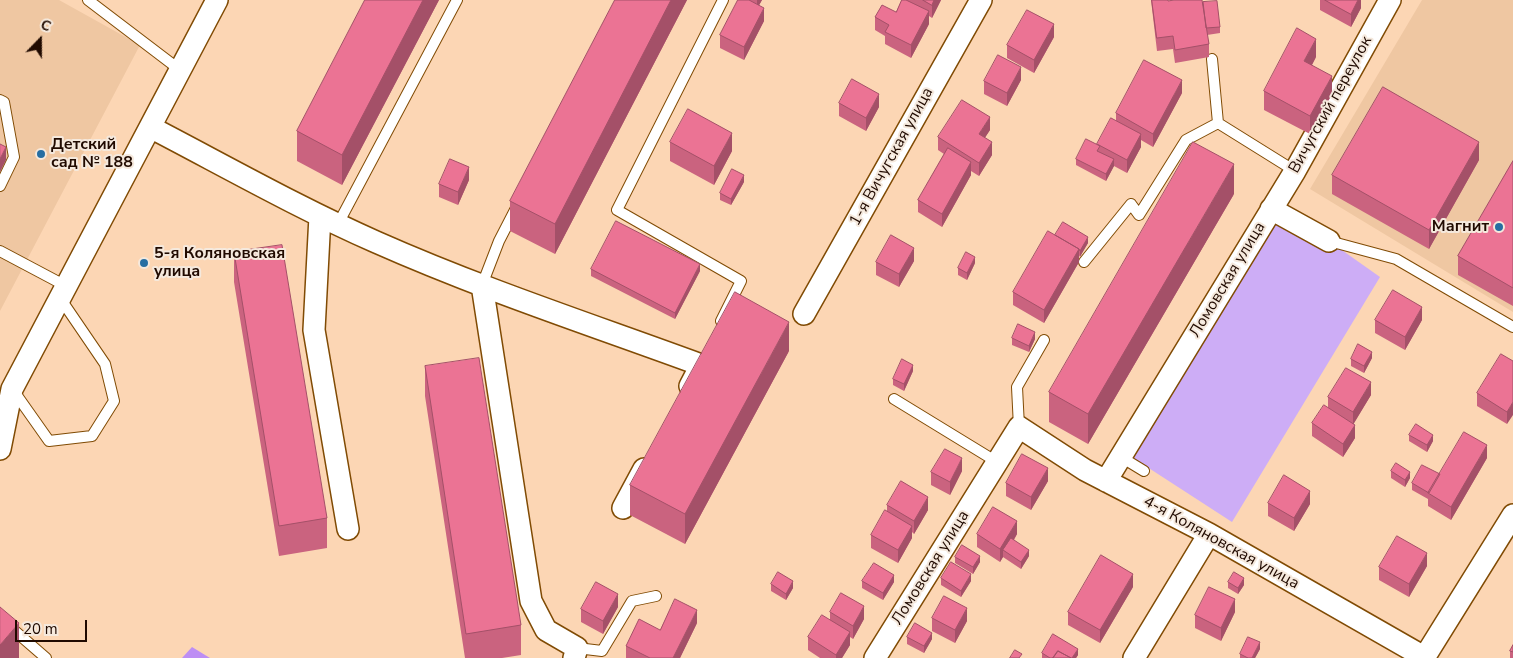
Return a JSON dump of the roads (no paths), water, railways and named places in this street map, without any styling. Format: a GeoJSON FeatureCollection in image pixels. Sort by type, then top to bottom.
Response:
{"type":"FeatureCollection","features":[{"type":"Feature","properties":{"kind":"street"},"geometry":{"type":"LineString","coordinates":[[0,449],[6,392],[63,292],[217,0]]}},
{"type":"Feature","properties":{"kind":"street","name":"1-я Вичугская улица"},"geometry":{"type":"LineString","coordinates":[[804,314],[981,0]]}},
{"type":"Feature","properties":{"kind":"street","name":"Вичугский переулок"},"geometry":{"type":"LineString","coordinates":[[1271,209],[1295,171],[1390,0]]}},
{"type":"Feature","properties":{"kind":"street"},"geometry":{"type":"LineString","coordinates":[[150,127],[329,220],[482,286],[703,361],[678,407]]}},
{"type":"Feature","properties":{"kind":"street","name":"Ломовская улица"},"geometry":{"type":"LineString","coordinates":[[1106,481],[1271,209],[1329,241]]}},
{"type":"Feature","properties":{"kind":"street"},"geometry":{"type":"LineString","coordinates":[[329,220],[314,330],[348,529]]}},
{"type":"Feature","properties":{"kind":"street"},"geometry":{"type":"LineString","coordinates":[[482,286],[531,601],[546,630],[575,653]]}},
{"type":"Feature","properties":{"kind":"street","name":"Ломовская улица"},"geometry":{"type":"LineString","coordinates":[[874,658],[1019,427]]}},
{"type":"Feature","properties":{"kind":"street","name":"4-я Коляновская улица"},"geometry":{"type":"LineString","coordinates":[[1019,427],[1085,470],[1209,534],[1430,655]]}},
{"type":"Feature","properties":{"kind":"street"},"geometry":{"type":"LineString","coordinates":[[622,508],[655,449]]}},
{"type":"Feature","properties":{"kind":"street"},"geometry":{"type":"LineString","coordinates":[[1430,655],[1513,515]]}},
{"type":"Feature","properties":{"kind":"street"},"geometry":{"type":"LineString","coordinates":[[1134,658],[1209,534]]}},
{"type":"Feature","properties":{"kind":"lane"},"geometry":{"type":"LineString","coordinates":[[88,0],[180,70]]}},
{"type":"Feature","properties":{"kind":"lane"},"geometry":{"type":"LineString","coordinates":[[329,220],[457,0]]}},
{"type":"Feature","properties":{"kind":"lane"},"geometry":{"type":"LineString","coordinates":[[717,331],[727,305],[742,281],[617,210],[723,0]]}},
{"type":"Feature","properties":{"kind":"lane"},"geometry":{"type":"LineString","coordinates":[[1212,59],[1218,123]]}},
{"type":"Feature","properties":{"kind":"lane"},"geometry":{"type":"LineString","coordinates":[[0,100],[4,102],[14,156],[0,186]]}},
{"type":"Feature","properties":{"kind":"lane"},"geometry":{"type":"LineString","coordinates":[[1218,123],[1295,171]]}},
{"type":"Feature","properties":{"kind":"lane"},"geometry":{"type":"LineString","coordinates":[[1084,262],[1131,204],[1140,215],[1186,140],[1218,123]]}},
{"type":"Feature","properties":{"kind":"lane"},"geometry":{"type":"LineString","coordinates":[[482,286],[499,241],[521,198]]}},
{"type":"Feature","properties":{"kind":"lane","name":"Ломовская улица"},"geometry":{"type":"LineString","coordinates":[[1329,241],[1396,259],[1513,327]]}},
{"type":"Feature","properties":{"kind":"lane"},"geometry":{"type":"LineString","coordinates":[[0,251],[63,292],[105,364],[114,401],[92,436],[49,441],[6,392]]}},
{"type":"Feature","properties":{"kind":"lane"},"geometry":{"type":"LineString","coordinates":[[1019,427],[1017,388],[1044,340]]}},
{"type":"Feature","properties":{"kind":"lane"},"geometry":{"type":"LineString","coordinates":[[894,399],[997,462]]}},
{"type":"Feature","properties":{"kind":"lane"},"geometry":{"type":"LineString","coordinates":[[1121,457],[1144,471]]}},
{"type":"Feature","properties":{"kind":"lane"},"geometry":{"type":"LineString","coordinates":[[575,653],[602,651],[632,601],[656,596]]}},
{"type":"Feature","properties":{"kind":"lane"},"geometry":{"type":"LineString","coordinates":[[0,618],[46,658]]}},
{"type":"Feature","properties":{"kind":"place","name":"Детский сад № 188"},"geometry":{"type":"Point","coordinates":[41,154]}},
{"type":"Feature","properties":{"kind":"place","name":"Магнит"},"geometry":{"type":"Point","coordinates":[1499,227]}},
{"type":"Feature","properties":{"kind":"place","name":"5-я Коляновская улица"},"geometry":{"type":"Point","coordinates":[144,263]}}]}
